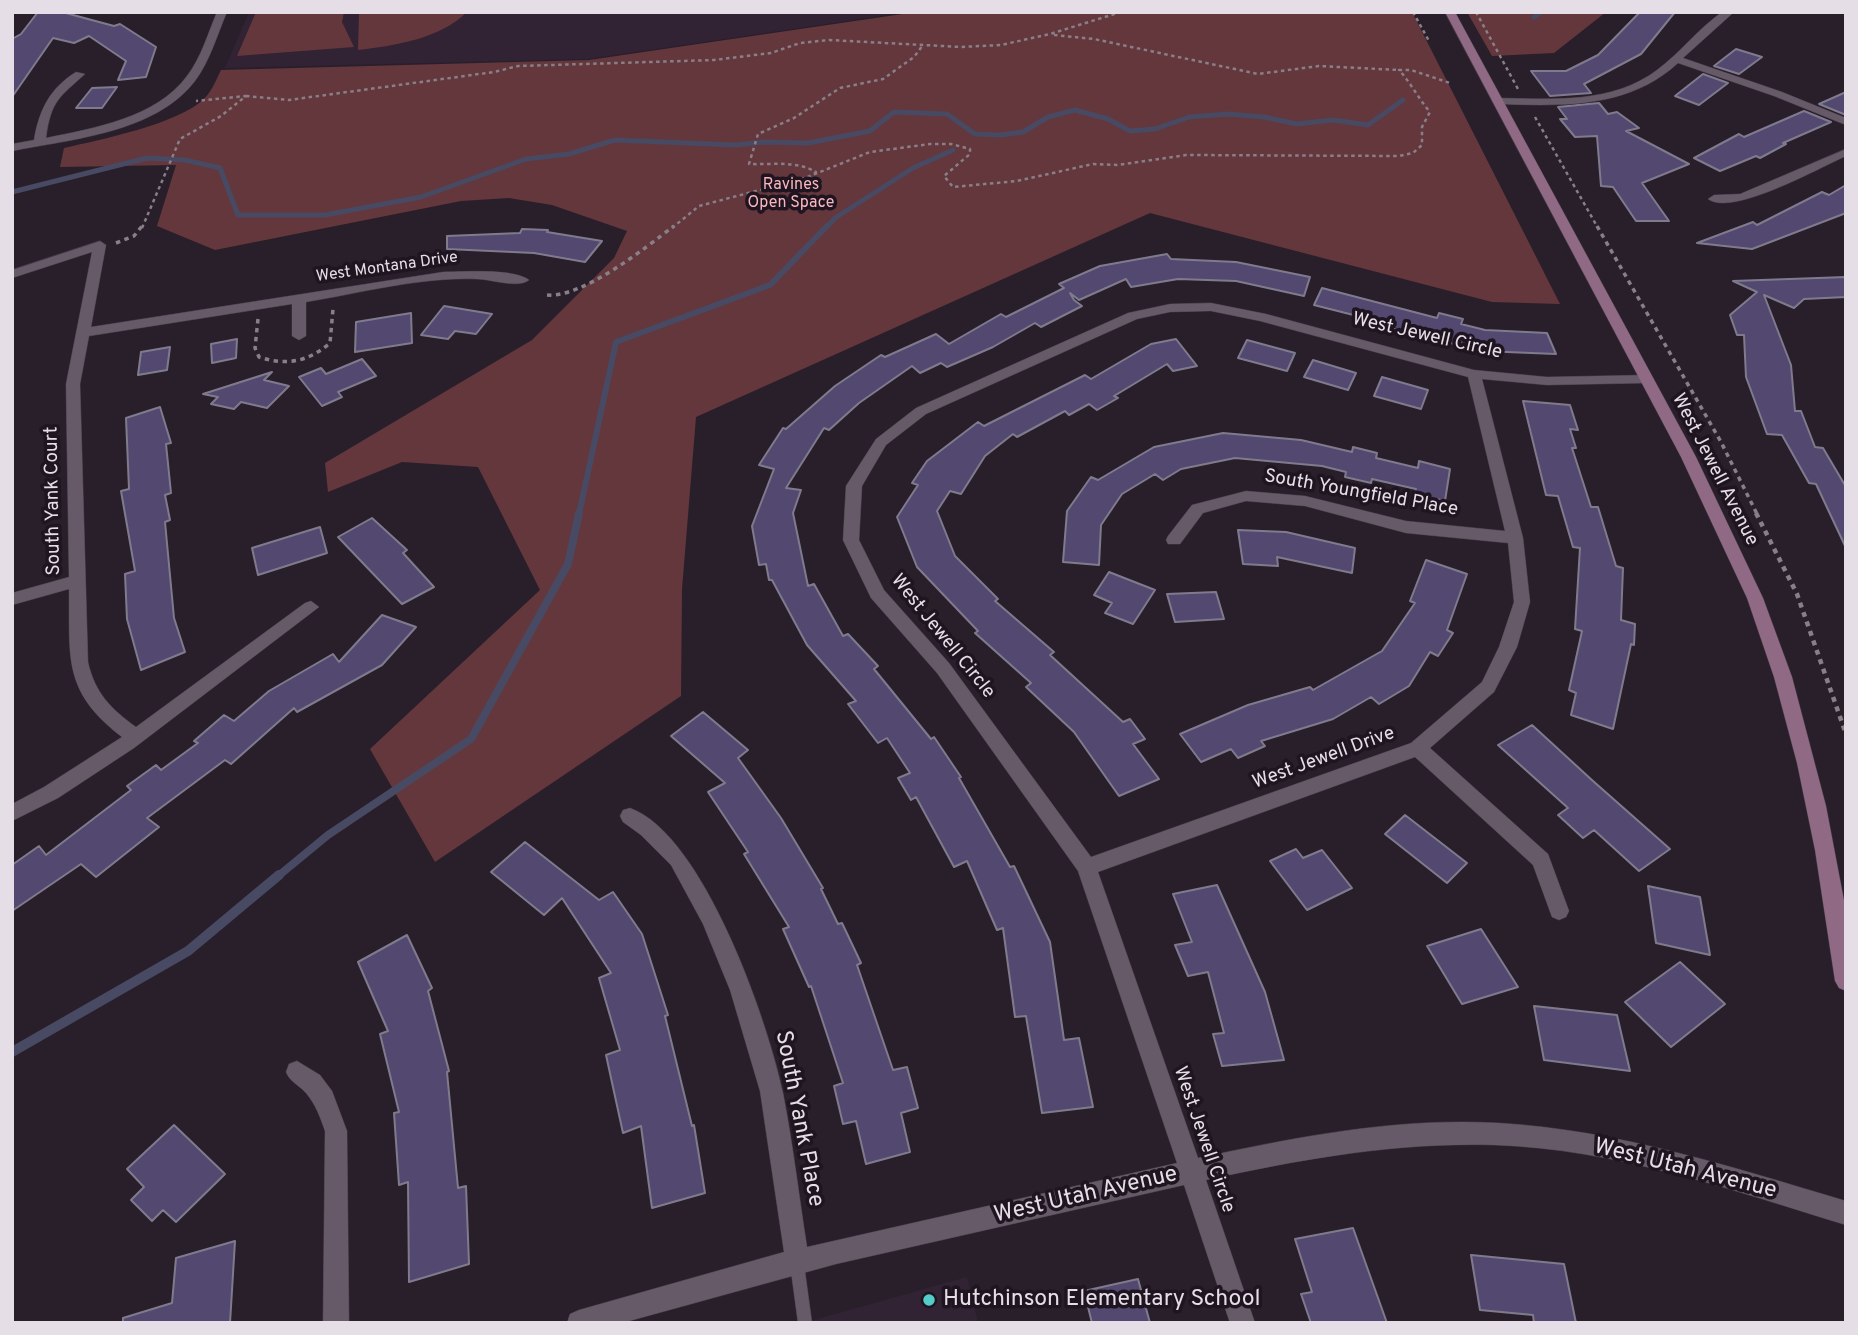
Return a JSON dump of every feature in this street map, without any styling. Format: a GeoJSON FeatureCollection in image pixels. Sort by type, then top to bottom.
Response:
{"type":"FeatureCollection","features":[{"type":"Feature","properties":{"kind":"main road","name":"West Jewell Avenue"},"geometry":{"type":"LineString","coordinates":[[1450,12],[1647,379],[1731,542],[1769,635],[1802,744],[1828,857],[1846,981]]}},
{"type":"Feature","properties":{"kind":"street"},"geometry":{"type":"LineString","coordinates":[[12,148],[121,122],[168,100],[182,89],[193,75],[222,12]]}},
{"type":"Feature","properties":{"kind":"street"},"geometry":{"type":"LineString","coordinates":[[1499,102],[1584,100],[1614,95],[1650,80],[1729,12]]}},
{"type":"Feature","properties":{"kind":"street"},"geometry":{"type":"LineString","coordinates":[[1676,59],[1778,94],[1846,122]]}},
{"type":"Feature","properties":{"kind":"street"},"geometry":{"type":"LineString","coordinates":[[40,141],[43,117],[53,97],[61,86],[80,74]]}},
{"type":"Feature","properties":{"kind":"street"},"geometry":{"type":"LineString","coordinates":[[1714,199],[1742,198],[1846,152]]}},
{"type":"Feature","properties":{"kind":"street"},"geometry":{"type":"LineString","coordinates":[[12,274],[99,250]]}},
{"type":"Feature","properties":{"kind":"street","name":"South Yank Court"},"geometry":{"type":"LineString","coordinates":[[99,250],[73,384],[79,662],[88,694],[98,707],[134,736]]}},
{"type":"Feature","properties":{"kind":"street","name":"West Montana Drive"},"geometry":{"type":"LineString","coordinates":[[81,333],[443,276],[477,275],[522,280]]}},
{"type":"Feature","properties":{"kind":"street","name":"West Montana Drive"},"geometry":{"type":"LineString","coordinates":[[299,298],[299,336]]}},
{"type":"Feature","properties":{"kind":"street","name":"West Jewell Circle"},"geometry":{"type":"LineString","coordinates":[[1243,1323],[1087,867],[943,668],[877,594],[851,540],[853,486],[881,442],[921,411],[1133,316],[1170,308],[1211,307],[1261,317],[1474,374],[1547,382],[1647,379]]}},
{"type":"Feature","properties":{"kind":"street","name":"West Jewell Drive"},"geometry":{"type":"LineString","coordinates":[[1087,867],[1418,748],[1488,687],[1508,647],[1522,602],[1515,538],[1474,374]]}},
{"type":"Feature","properties":{"kind":"street","name":"South Youngfield Place"},"geometry":{"type":"LineString","coordinates":[[1174,540],[1198,509],[1246,496],[1305,501],[1406,527],[1515,538]]}},
{"type":"Feature","properties":{"kind":"street"},"geometry":{"type":"LineString","coordinates":[[12,599],[77,581]]}},
{"type":"Feature","properties":{"kind":"street"},"geometry":{"type":"LineString","coordinates":[[12,813],[64,785],[311,607]]}},
{"type":"Feature","properties":{"kind":"street"},"geometry":{"type":"LineString","coordinates":[[1418,748],[1541,860],[1559,911]]}},
{"type":"Feature","properties":{"kind":"street","name":"South Yank Place"},"geometry":{"type":"LineString","coordinates":[[629,816],[648,829],[678,859],[711,919],[741,990],[771,1091],[797,1261]]}},
{"type":"Feature","properties":{"kind":"street"},"geometry":{"type":"LineString","coordinates":[[297,1072],[312,1083],[324,1099],[336,1131],[336,1323]]}},
{"type":"Feature","properties":{"kind":"street","name":"West Utah Avenue"},"geometry":{"type":"LineString","coordinates":[[579,1323],[797,1261],[1192,1172],[1368,1139],[1419,1134],[1534,1137],[1637,1153],[1846,1213]]}},
{"type":"Feature","properties":{"kind":"lane"},"geometry":{"type":"LineString","coordinates":[[797,1261],[805,1323]]}},
{"type":"Feature","properties":{"kind":"path"},"geometry":{"type":"LineString","coordinates":[[196,101],[246,96],[289,100],[494,72],[518,66],[714,60],[771,53],[800,43],[830,40],[961,47],[1001,45],[1049,34],[1121,12]]}},
{"type":"Feature","properties":{"kind":"path"},"geometry":{"type":"LineString","coordinates":[[1413,12],[1429,41]]}},
{"type":"Feature","properties":{"kind":"path"},"geometry":{"type":"LineString","coordinates":[[1476,12],[1727,454],[1797,594],[1846,734]]}},
{"type":"Feature","properties":{"kind":"path"},"geometry":{"type":"LineString","coordinates":[[1049,34],[1094,39],[1258,74],[1318,66],[1411,70],[1451,83]]}},
{"type":"Feature","properties":{"kind":"path"},"geometry":{"type":"LineString","coordinates":[[810,176],[816,172],[813,168],[799,165],[749,164],[758,134],[794,118],[840,88],[883,79],[914,57],[924,45]]}},
{"type":"Feature","properties":{"kind":"path"},"geometry":{"type":"LineString","coordinates":[[547,295],[561,296],[629,261],[699,206],[810,176],[870,152],[930,144],[951,144],[970,149],[970,155],[944,176],[953,187],[1017,181],[1093,164],[1117,165],[1186,155],[1399,156],[1413,153],[1422,145],[1422,127],[1430,112],[1399,70]]}},
{"type":"Feature","properties":{"kind":"path"},"geometry":{"type":"LineString","coordinates":[[99,250],[111,250],[117,241],[134,236],[141,229],[180,139],[221,116],[246,96]]}},
{"type":"Feature","properties":{"kind":"shaded area"},"geometry":{"type":"Polygon","coordinates":[[[249,12],[908,12],[588,59],[225,68],[249,12]]]}},
{"type":"Feature","properties":{"kind":"shaded area","name":"Hutchinson Elementary School"},"geometry":{"type":"Polygon","coordinates":[[[967,1277],[978,1323],[803,1323],[967,1277]]]}},
{"type":"Feature","properties":{"kind":"green space"},"geometry":{"type":"Polygon","coordinates":[[[256,12],[344,12],[342,22],[354,47],[237,56],[256,12]]]}},
{"type":"Feature","properties":{"kind":"green space"},"geometry":{"type":"Polygon","coordinates":[[[359,12],[467,12],[444,29],[416,40],[358,50],[359,12]]]}},
{"type":"Feature","properties":{"kind":"green space","name":"Ravines Open Space"},"geometry":{"type":"Polygon","coordinates":[[[916,12],[1412,12],[1560,304],[1492,302],[1150,213],[696,417],[682,589],[681,696],[435,862],[370,749],[540,590],[478,467],[402,462],[328,492],[325,463],[532,340],[614,258],[627,231],[552,205],[509,198],[461,201],[215,250],[157,226],[176,165],[60,167],[64,148],[137,130],[176,116],[204,99],[221,70],[589,60],[916,12]]]}},
{"type":"Feature","properties":{"kind":"green space"},"geometry":{"type":"Polygon","coordinates":[[[1467,12],[1606,12],[1554,53],[1492,56],[1467,12]]]}},
{"type":"Feature","properties":{"kind":"building"},"geometry":{"type":"Polygon","coordinates":[[[38,12],[62,12],[114,26],[120,24],[156,47],[146,77],[118,80],[126,61],[89,36],[74,43],[53,38],[12,97],[12,39],[21,34],[38,12]]]}},
{"type":"Feature","properties":{"kind":"building"},"geometry":{"type":"Polygon","coordinates":[[[1640,12],[1675,12],[1641,54],[1584,84],[1591,93],[1550,96],[1531,71],[1566,71],[1598,55],[1640,12]]]}},
{"type":"Feature","properties":{"kind":"building"},"geometry":{"type":"Polygon","coordinates":[[[1736,49],[1762,57],[1739,74],[1714,66],[1736,49]]]}},
{"type":"Feature","properties":{"kind":"building"},"geometry":{"type":"Polygon","coordinates":[[[1703,74],[1728,83],[1699,105],[1675,96],[1703,74]]]}},
{"type":"Feature","properties":{"kind":"building"},"geometry":{"type":"Polygon","coordinates":[[[117,87],[102,108],[76,108],[92,88],[117,87]]]}},
{"type":"Feature","properties":{"kind":"building"},"geometry":{"type":"Polygon","coordinates":[[[1846,92],[1846,115],[1819,104],[1846,92]]]}},
{"type":"Feature","properties":{"kind":"building"},"geometry":{"type":"Polygon","coordinates":[[[1599,103],[1608,114],[1617,112],[1639,128],[1626,131],[1689,164],[1642,183],[1669,221],[1636,221],[1613,187],[1601,186],[1597,136],[1575,137],[1560,119],[1567,119],[1558,107],[1599,103]]]}},
{"type":"Feature","properties":{"kind":"building"},"geometry":{"type":"Polygon","coordinates":[[[1804,111],[1831,122],[1783,143],[1786,144],[1760,158],[1756,156],[1720,171],[1694,158],[1739,134],[1744,137],[1804,111]]]}},
{"type":"Feature","properties":{"kind":"building"},"geometry":{"type":"Polygon","coordinates":[[[1846,185],[1846,213],[1752,249],[1697,243],[1753,222],[1757,225],[1822,192],[1829,195],[1846,185]]]}},
{"type":"Feature","properties":{"kind":"building"},"geometry":{"type":"Polygon","coordinates":[[[522,229],[548,230],[547,232],[602,241],[585,262],[534,253],[447,249],[447,236],[520,233],[522,229]]]}},
{"type":"Feature","properties":{"kind":"building"},"geometry":{"type":"Polygon","coordinates":[[[1167,254],[1171,259],[1236,262],[1310,277],[1304,296],[1236,281],[1178,279],[1131,287],[1126,279],[1079,300],[1070,293],[1082,306],[1041,327],[1035,323],[993,347],[947,367],[941,363],[920,373],[912,366],[859,403],[829,430],[824,428],[786,488],[801,490],[793,513],[808,586],[814,584],[843,636],[848,634],[878,666],[874,669],[931,739],[934,737],[961,777],[959,778],[1010,867],[1014,866],[1050,942],[1064,1040],[1079,1038],[1093,1107],[1042,1113],[1026,1016],[1015,1017],[1003,928],[997,930],[967,861],[954,867],[916,797],[911,800],[898,778],[910,773],[887,738],[878,743],[848,704],[856,701],[807,645],[772,580],[769,580],[766,564],[759,565],[752,526],[774,469],[759,465],[783,428],[786,429],[835,386],[881,355],[885,357],[936,334],[949,344],[1001,314],[1006,317],[1064,288],[1059,284],[1100,266],[1167,254]]]}},
{"type":"Feature","properties":{"kind":"building"},"geometry":{"type":"Polygon","coordinates":[[[1846,277],[1846,297],[1804,299],[1794,308],[1764,295],[1791,365],[1795,411],[1801,411],[1815,447],[1823,448],[1846,487],[1846,548],[1816,484],[1809,483],[1782,435],[1767,434],[1746,377],[1744,335],[1737,335],[1730,315],[1757,292],[1733,281],[1846,277]]]}},
{"type":"Feature","properties":{"kind":"building"},"geometry":{"type":"Polygon","coordinates":[[[1322,288],[1437,318],[1439,313],[1463,319],[1461,324],[1485,330],[1547,333],[1556,354],[1482,351],[1391,328],[1393,325],[1314,305],[1322,288]]]}},
{"type":"Feature","properties":{"kind":"building"},"geometry":{"type":"Polygon","coordinates":[[[444,306],[492,314],[476,334],[455,331],[448,339],[421,335],[444,306]]]}},
{"type":"Feature","properties":{"kind":"building"},"geometry":{"type":"Polygon","coordinates":[[[411,313],[412,343],[355,352],[356,322],[411,313]]]}},
{"type":"Feature","properties":{"kind":"building"},"geometry":{"type":"Polygon","coordinates":[[[237,339],[236,358],[212,363],[211,344],[237,339]]]}},
{"type":"Feature","properties":{"kind":"building"},"geometry":{"type":"Polygon","coordinates":[[[1176,339],[1197,366],[1173,371],[1167,364],[1114,396],[1118,398],[1097,410],[1089,404],[1069,415],[1065,411],[1017,437],[1013,434],[985,456],[961,494],[950,491],[937,511],[955,556],[998,599],[995,601],[1054,652],[1050,655],[1123,722],[1130,719],[1145,739],[1133,744],[1159,779],[1119,796],[1074,732],[1026,687],[1031,683],[975,633],[978,631],[917,567],[897,517],[918,485],[912,483],[927,461],[978,422],[984,426],[1085,375],[1091,379],[1151,344],[1176,339]]]}},
{"type":"Feature","properties":{"kind":"building"},"geometry":{"type":"Polygon","coordinates":[[[1247,340],[1295,353],[1287,371],[1238,358],[1247,340]]]}},
{"type":"Feature","properties":{"kind":"building"},"geometry":{"type":"Polygon","coordinates":[[[170,347],[167,370],[138,375],[141,352],[170,347]]]}},
{"type":"Feature","properties":{"kind":"building"},"geometry":{"type":"Polygon","coordinates":[[[362,359],[376,376],[338,392],[342,397],[322,406],[299,377],[321,368],[326,374],[362,359]]]}},
{"type":"Feature","properties":{"kind":"building"},"geometry":{"type":"Polygon","coordinates":[[[1313,360],[1356,373],[1348,390],[1304,377],[1313,360]]]}},
{"type":"Feature","properties":{"kind":"building"},"geometry":{"type":"Polygon","coordinates":[[[272,372],[264,380],[289,386],[267,408],[241,402],[234,409],[211,404],[218,397],[203,394],[272,372]]]}},
{"type":"Feature","properties":{"kind":"building"},"geometry":{"type":"Polygon","coordinates":[[[1382,377],[1428,390],[1421,409],[1374,396],[1382,377]]]}},
{"type":"Feature","properties":{"kind":"building"},"geometry":{"type":"Polygon","coordinates":[[[1523,401],[1570,405],[1578,430],[1570,429],[1576,448],[1572,448],[1591,507],[1598,507],[1616,566],[1623,568],[1621,620],[1635,624],[1634,645],[1631,644],[1613,729],[1571,715],[1576,693],[1569,690],[1582,631],[1575,629],[1580,548],[1573,547],[1558,496],[1546,495],[1523,401]]]}},
{"type":"Feature","properties":{"kind":"building"},"geometry":{"type":"Polygon","coordinates":[[[160,407],[171,443],[166,444],[171,493],[165,495],[170,520],[165,522],[174,618],[185,652],[141,670],[127,619],[125,574],[135,571],[121,491],[129,489],[126,418],[160,407]]]}},
{"type":"Feature","properties":{"kind":"building"},"geometry":{"type":"Polygon","coordinates":[[[1223,433],[1301,440],[1352,452],[1353,447],[1377,453],[1376,458],[1418,468],[1419,461],[1450,469],[1445,501],[1414,494],[1416,489],[1372,479],[1371,483],[1345,477],[1346,472],[1322,466],[1235,458],[1181,469],[1163,480],[1155,474],[1122,494],[1101,525],[1099,565],[1063,562],[1067,511],[1091,477],[1098,480],[1154,447],[1223,433]]]}},
{"type":"Feature","properties":{"kind":"building"},"geometry":{"type":"Polygon","coordinates":[[[372,518],[407,550],[403,553],[434,587],[402,604],[338,537],[372,518]]]}},
{"type":"Feature","properties":{"kind":"building"},"geometry":{"type":"Polygon","coordinates":[[[320,527],[327,553],[258,575],[252,548],[320,527]]]}},
{"type":"Feature","properties":{"kind":"building"},"geometry":{"type":"Polygon","coordinates":[[[1238,530],[1286,532],[1355,548],[1352,573],[1277,557],[1278,566],[1243,564],[1238,530]]]}},
{"type":"Feature","properties":{"kind":"building"},"geometry":{"type":"Polygon","coordinates":[[[1426,560],[1467,574],[1447,630],[1453,633],[1438,656],[1430,652],[1409,686],[1379,704],[1371,697],[1333,719],[1261,741],[1265,746],[1238,758],[1231,749],[1201,762],[1180,734],[1248,705],[1310,687],[1313,690],[1382,651],[1415,603],[1410,601],[1426,560]]]}},
{"type":"Feature","properties":{"kind":"building"},"geometry":{"type":"Polygon","coordinates":[[[1109,572],[1155,590],[1133,624],[1105,613],[1112,603],[1094,595],[1109,572]]]}},
{"type":"Feature","properties":{"kind":"building"},"geometry":{"type":"Polygon","coordinates":[[[1216,592],[1224,619],[1175,622],[1167,594],[1216,592]]]}},
{"type":"Feature","properties":{"kind":"building"},"geometry":{"type":"Polygon","coordinates":[[[382,615],[416,627],[382,665],[297,712],[294,708],[231,764],[225,760],[147,818],[159,827],[96,877],[81,864],[12,911],[12,865],[39,846],[46,855],[131,790],[127,786],[156,765],[161,770],[198,743],[194,741],[224,715],[234,721],[269,691],[333,654],[339,662],[382,615]]]}},
{"type":"Feature","properties":{"kind":"building"},"geometry":{"type":"Polygon","coordinates":[[[703,712],[748,750],[738,758],[781,818],[823,888],[821,889],[838,924],[842,923],[861,963],[857,965],[893,1070],[907,1067],[918,1108],[901,1113],[910,1152],[866,1164],[856,1121],[843,1124],[834,1086],[843,1083],[811,986],[809,987],[783,929],[789,927],[744,854],[748,852],[708,792],[725,783],[671,736],[703,712]]]}},
{"type":"Feature","properties":{"kind":"building"},"geometry":{"type":"Polygon","coordinates":[[[1532,725],[1670,849],[1639,871],[1594,830],[1583,838],[1558,815],[1568,808],[1498,745],[1532,725]]]}},
{"type":"Feature","properties":{"kind":"building"},"geometry":{"type":"Polygon","coordinates":[[[1405,815],[1467,863],[1447,883],[1385,834],[1405,815]]]}},
{"type":"Feature","properties":{"kind":"building"},"geometry":{"type":"Polygon","coordinates":[[[525,842],[599,900],[613,892],[642,934],[668,1015],[665,1016],[692,1126],[694,1125],[705,1193],[652,1208],[641,1126],[623,1133],[606,1055],[620,1050],[599,978],[611,973],[562,898],[544,915],[491,872],[525,842]]]}},
{"type":"Feature","properties":{"kind":"building"},"geometry":{"type":"Polygon","coordinates":[[[1296,849],[1303,858],[1322,850],[1352,888],[1307,910],[1270,861],[1296,849]]]}},
{"type":"Feature","properties":{"kind":"building"},"geometry":{"type":"Polygon","coordinates":[[[1217,885],[1265,992],[1284,1060],[1222,1066],[1213,1034],[1224,1033],[1208,972],[1188,976],[1175,945],[1192,942],[1173,894],[1217,885]]]}},
{"type":"Feature","properties":{"kind":"building"},"geometry":{"type":"Polygon","coordinates":[[[1648,886],[1700,897],[1710,955],[1656,943],[1648,886]]]}},
{"type":"Feature","properties":{"kind":"building"},"geometry":{"type":"Polygon","coordinates":[[[1481,929],[1518,987],[1462,1004],[1427,946],[1481,929]]]}},
{"type":"Feature","properties":{"kind":"building"},"geometry":{"type":"Polygon","coordinates":[[[407,935],[432,988],[428,991],[449,1071],[458,1188],[466,1186],[469,1264],[409,1282],[408,1182],[399,1185],[394,1113],[399,1112],[380,1034],[388,1031],[358,962],[407,935]]]}},
{"type":"Feature","properties":{"kind":"building"},"geometry":{"type":"Polygon","coordinates":[[[1680,962],[1725,1004],[1671,1047],[1625,1002],[1680,962]]]}},
{"type":"Feature","properties":{"kind":"building"},"geometry":{"type":"Polygon","coordinates":[[[1534,1006],[1617,1015],[1630,1071],[1544,1060],[1534,1006]]]}},
{"type":"Feature","properties":{"kind":"building"},"geometry":{"type":"Polygon","coordinates":[[[174,1125],[225,1174],[176,1222],[163,1210],[152,1221],[131,1200],[144,1187],[127,1169],[174,1125]]]}},
{"type":"Feature","properties":{"kind":"building"},"geometry":{"type":"Polygon","coordinates":[[[1353,1228],[1387,1323],[1311,1323],[1301,1294],[1312,1292],[1295,1239],[1353,1228]]]}},
{"type":"Feature","properties":{"kind":"building"},"geometry":{"type":"Polygon","coordinates":[[[235,1241],[230,1323],[123,1323],[123,1318],[172,1303],[176,1258],[235,1241]]]}},
{"type":"Feature","properties":{"kind":"building"},"geometry":{"type":"Polygon","coordinates":[[[1471,1255],[1564,1264],[1576,1323],[1534,1323],[1533,1315],[1480,1310],[1471,1255]]]}},
{"type":"Feature","properties":{"kind":"building"},"geometry":{"type":"Polygon","coordinates":[[[1138,1279],[1150,1323],[1092,1323],[1084,1291],[1138,1279]]]}},
{"type":"Feature","properties":{"kind":"waterway"},"geometry":{"type":"LineString","coordinates":[[1534,17],[1541,12]]}},
{"type":"Feature","properties":{"kind":"waterway"},"geometry":{"type":"LineString","coordinates":[[12,192],[147,158],[185,160],[220,168],[238,215],[325,215],[421,197],[526,159],[569,154],[615,140],[735,145],[765,142],[808,143],[870,131],[894,112],[947,114],[975,134],[1000,135],[1023,132],[1048,117],[1075,110],[1108,119],[1130,131],[1155,129],[1189,117],[1228,114],[1264,117],[1297,124],[1333,120],[1368,125],[1403,100]]}},
{"type":"Feature","properties":{"kind":"waterway"},"geometry":{"type":"LineString","coordinates":[[826,228],[835,218],[913,168],[953,150]]}},
{"type":"Feature","properties":{"kind":"waterway"},"geometry":{"type":"LineString","coordinates":[[579,514],[616,342],[770,285],[827,226]]}},
{"type":"Feature","properties":{"kind":"waterway"},"geometry":{"type":"LineString","coordinates":[[277,877],[328,835],[471,739],[568,564],[579,513]]}},
{"type":"Feature","properties":{"kind":"waterway"},"geometry":{"type":"LineString","coordinates":[[12,1052],[188,951],[279,875]]}},
{"type":"Feature","properties":{"kind":"place","name":"Hutchinson Elementary School"},"geometry":{"type":"Point","coordinates":[929,1300]}}]}
